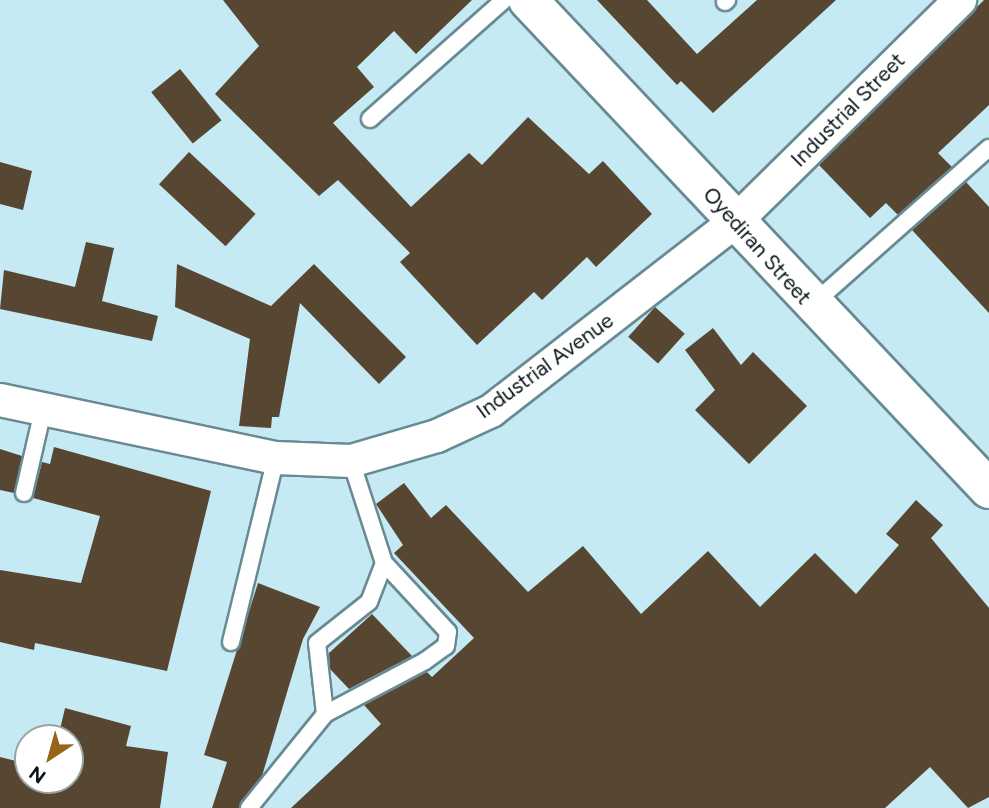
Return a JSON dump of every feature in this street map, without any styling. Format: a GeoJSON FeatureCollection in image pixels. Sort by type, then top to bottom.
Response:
{"type":"FeatureCollection","features":[{"type":"Feature","properties":{"kind":"street","name":"Oyediran Street"},"geometry":{"type":"LineString","coordinates":[[527,0],[736,221],[811,306],[989,489]]}},
{"type":"Feature","properties":{"kind":"street","name":"Industrial Street"},"geometry":{"type":"LineString","coordinates":[[736,221],[960,0]]}},
{"type":"Feature","properties":{"kind":"street","name":"Industrial Avenue"},"geometry":{"type":"LineString","coordinates":[[0,400],[276,458],[351,461],[438,436],[491,411],[736,221]]}},
{"type":"Feature","properties":{"kind":"lane"},"geometry":{"type":"LineString","coordinates":[[370,119],[504,0]]}},
{"type":"Feature","properties":{"kind":"lane"},"geometry":{"type":"LineString","coordinates":[[811,306],[989,148]]}},
{"type":"Feature","properties":{"kind":"lane"},"geometry":{"type":"LineString","coordinates":[[24,493],[43,410]]}},
{"type":"Feature","properties":{"kind":"lane"},"geometry":{"type":"LineString","coordinates":[[231,642],[276,458]]}},
{"type":"Feature","properties":{"kind":"lane"},"geometry":{"type":"LineString","coordinates":[[249,808],[325,714],[446,646],[448,632],[436,613],[384,563],[351,461]]}},
{"type":"Feature","properties":{"kind":"lane"},"geometry":{"type":"LineString","coordinates":[[325,714],[317,643],[369,602],[384,563]]}},
{"type":"Feature","properties":{"kind":"building"},"geometry":{"type":"Polygon","coordinates":[[[223,0],[472,0],[416,54],[394,31],[357,67],[374,87],[333,123],[411,207],[469,153],[482,165],[528,117],[589,174],[603,161],[652,214],[596,267],[587,257],[542,300],[534,292],[477,345],[400,262],[410,253],[338,180],[319,196],[215,94],[259,46],[223,0]]]}},
{"type":"Feature","properties":{"kind":"building"},"geometry":{"type":"Polygon","coordinates":[[[597,0],[647,0],[697,54],[757,0],[836,0],[713,113],[681,81],[677,85],[597,0]]]}},
{"type":"Feature","properties":{"kind":"building"},"geometry":{"type":"Polygon","coordinates":[[[984,0],[989,0],[989,105],[938,153],[952,167],[898,215],[886,203],[870,218],[819,165],[984,0]]]}},
{"type":"Feature","properties":{"kind":"building"},"geometry":{"type":"Polygon","coordinates":[[[180,69],[222,120],[193,144],[151,92],[180,69]]]}},
{"type":"Feature","properties":{"kind":"building"},"geometry":{"type":"Polygon","coordinates":[[[189,152],[256,214],[226,246],[159,184],[189,152]]]}},
{"type":"Feature","properties":{"kind":"building"},"geometry":{"type":"Polygon","coordinates":[[[0,162],[32,171],[23,210],[0,204],[0,162]]]}},
{"type":"Feature","properties":{"kind":"building"},"geometry":{"type":"Polygon","coordinates":[[[966,182],[989,207],[989,313],[912,230],[966,182]]]}},
{"type":"Feature","properties":{"kind":"building"},"geometry":{"type":"Polygon","coordinates":[[[86,242],[114,248],[102,301],[158,316],[152,341],[0,309],[4,270],[75,287],[86,242]]]}},
{"type":"Feature","properties":{"kind":"building"},"geometry":{"type":"Polygon","coordinates":[[[177,264],[271,306],[314,264],[406,357],[379,384],[300,303],[279,417],[272,417],[271,428],[239,426],[250,339],[175,307],[177,264]]]}},
{"type":"Feature","properties":{"kind":"building"},"geometry":{"type":"Polygon","coordinates":[[[655,307],[685,334],[658,363],[628,337],[655,307]]]}},
{"type":"Feature","properties":{"kind":"building"},"geometry":{"type":"Polygon","coordinates":[[[713,328],[741,365],[753,352],[807,406],[749,464],[695,410],[715,390],[685,350],[713,328]]]}},
{"type":"Feature","properties":{"kind":"building"},"geometry":{"type":"Polygon","coordinates":[[[54,447],[211,491],[167,671],[35,643],[34,650],[0,642],[0,570],[81,583],[100,516],[33,498],[42,462],[50,464],[54,447]]]}},
{"type":"Feature","properties":{"kind":"building"},"geometry":{"type":"Polygon","coordinates":[[[0,449],[22,456],[14,493],[0,490],[0,449]]]}},
{"type":"Feature","properties":{"kind":"building"},"geometry":{"type":"Polygon","coordinates":[[[404,483],[431,518],[446,505],[528,592],[583,546],[641,614],[708,551],[760,607],[815,553],[856,594],[899,545],[886,534],[916,500],[943,525],[931,538],[989,608],[989,797],[968,808],[930,767],[885,808],[291,808],[381,724],[364,705],[427,672],[432,677],[474,638],[394,553],[403,545],[376,504],[404,483]]]}},
{"type":"Feature","properties":{"kind":"building"},"geometry":{"type":"Polygon","coordinates":[[[258,583],[320,607],[303,639],[262,776],[239,808],[212,808],[227,762],[204,755],[258,583]]]}},
{"type":"Feature","properties":{"kind":"building"},"geometry":{"type":"Polygon","coordinates":[[[372,614],[412,656],[349,689],[330,669],[329,653],[372,614]]]}},
{"type":"Feature","properties":{"kind":"building"},"geometry":{"type":"Polygon","coordinates":[[[65,708],[131,726],[126,746],[168,752],[160,808],[0,808],[0,757],[14,760],[14,794],[84,794],[84,724],[61,724],[65,708]]]}}]}
